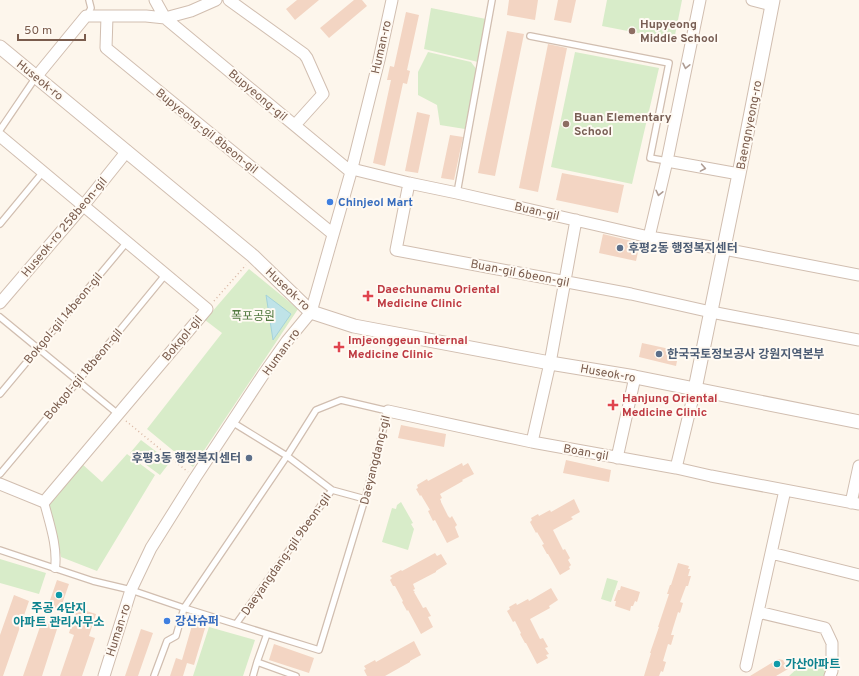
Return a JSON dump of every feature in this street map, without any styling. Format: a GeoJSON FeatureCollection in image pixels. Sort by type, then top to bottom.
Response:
{"type":"FeatureCollection","features":[{"type":"Feature","properties":{"kind":"street","name":"Bupyeong-gil"},"geometry":{"type":"LineString","coordinates":[[155,0],[165,18],[351,170]]}},
{"type":"Feature","properties":{"kind":"street"},"geometry":{"type":"LineString","coordinates":[[36,77],[86,16],[146,16],[165,18],[192,11],[216,0]]}},
{"type":"Feature","properties":{"kind":"street"},"geometry":{"type":"LineString","coordinates":[[229,0],[304,54],[307,58],[323,94],[295,125]]}},
{"type":"Feature","properties":{"kind":"street","name":"Human-ro"},"geometry":{"type":"LineString","coordinates":[[104,676],[131,590],[151,548],[232,422],[287,341],[311,312],[351,170],[379,60],[392,0]]}},
{"type":"Feature","properties":{"kind":"street"},"geometry":{"type":"LineString","coordinates":[[649,237],[667,161],[700,0]]}},
{"type":"Feature","properties":{"kind":"street"},"geometry":{"type":"LineString","coordinates":[[752,0],[772,2]]}},
{"type":"Feature","properties":{"kind":"street","name":"Baengnyeong-ro"},"geometry":{"type":"LineString","coordinates":[[695,389],[772,2]]}},
{"type":"Feature","properties":{"kind":"street","name":"Bupyeong-gil 8beon-gil"},"geometry":{"type":"LineString","coordinates":[[107,16],[106,48],[333,234]]}},
{"type":"Feature","properties":{"kind":"street","name":"Huseok-ro"},"geometry":{"type":"LineString","coordinates":[[0,47],[253,256],[311,312],[354,326],[550,363],[635,377],[859,422]]}},
{"type":"Feature","properties":{"kind":"street","name":"Bokgol-gil"},"geometry":{"type":"LineString","coordinates":[[0,136],[207,309],[44,502]]}},
{"type":"Feature","properties":{"kind":"street","name":"Huseok-ro 258beon-gil"},"geometry":{"type":"LineString","coordinates":[[0,303],[83,206],[127,151]]}},
{"type":"Feature","properties":{"kind":"street"},"geometry":{"type":"LineString","coordinates":[[667,161],[739,174]]}},
{"type":"Feature","properties":{"kind":"street","name":"Buan-gil"},"geometry":{"type":"LineString","coordinates":[[351,170],[649,237],[724,249]]}},
{"type":"Feature","properties":{"kind":"street","name":"Buan-gil 6beon-gil"},"geometry":{"type":"LineString","coordinates":[[409,183],[396,250],[631,294],[711,312]]}},
{"type":"Feature","properties":{"kind":"street"},"geometry":{"type":"LineString","coordinates":[[532,442],[550,363],[576,220]]}},
{"type":"Feature","properties":{"kind":"street"},"geometry":{"type":"LineString","coordinates":[[724,249],[859,275]]}},
{"type":"Feature","properties":{"kind":"street"},"geometry":{"type":"LineString","coordinates":[[711,312],[859,340]]}},
{"type":"Feature","properties":{"kind":"street"},"geometry":{"type":"LineString","coordinates":[[617,458],[635,377]]}},
{"type":"Feature","properties":{"kind":"street"},"geometry":{"type":"LineString","coordinates":[[676,468],[695,389]]}},
{"type":"Feature","properties":{"kind":"street","name":"Boan-gil"},"geometry":{"type":"LineString","coordinates":[[388,411],[532,442],[676,468],[855,504]]}},
{"type":"Feature","properties":{"kind":"street"},"geometry":{"type":"LineString","coordinates":[[855,504],[859,466]]}},
{"type":"Feature","properties":{"kind":"street"},"geometry":{"type":"LineString","coordinates":[[0,484],[44,502],[56,560],[55,568]]}},
{"type":"Feature","properties":{"kind":"street"},"geometry":{"type":"LineString","coordinates":[[746,666],[785,490]]}},
{"type":"Feature","properties":{"kind":"street"},"geometry":{"type":"LineString","coordinates":[[771,553],[859,575]]}},
{"type":"Feature","properties":{"kind":"street"},"geometry":{"type":"LineString","coordinates":[[758,612],[824,628],[832,643],[832,671],[830,676]]}},
{"type":"Feature","properties":{"kind":"lane"},"geometry":{"type":"LineString","coordinates":[[86,16],[91,8],[89,0]]}},
{"type":"Feature","properties":{"kind":"lane"},"geometry":{"type":"LineString","coordinates":[[457,193],[492,0]]}},
{"type":"Feature","properties":{"kind":"lane"},"geometry":{"type":"LineString","coordinates":[[530,36],[669,63],[650,158],[667,161]]}},
{"type":"Feature","properties":{"kind":"lane"},"geometry":{"type":"LineString","coordinates":[[0,130],[36,77]]}},
{"type":"Feature","properties":{"kind":"lane"},"geometry":{"type":"LineString","coordinates":[[0,224],[43,172]]}},
{"type":"Feature","properties":{"kind":"lane","name":"Bokgol-gil 14beon-gil"},"geometry":{"type":"LineString","coordinates":[[0,394],[127,242]]}},
{"type":"Feature","properties":{"kind":"lane","name":"Bokgol-gil 18beon-gil"},"geometry":{"type":"LineString","coordinates":[[0,474],[166,274]]}},
{"type":"Feature","properties":{"kind":"lane"},"geometry":{"type":"LineString","coordinates":[[0,317],[118,414]]}},
{"type":"Feature","properties":{"kind":"lane","name":"Daeyangdang-gil"},"geometry":{"type":"LineString","coordinates":[[0,550],[93,581],[131,590],[184,608],[320,650],[366,499],[388,411],[341,400],[316,410],[287,456],[184,608]]}},
{"type":"Feature","properties":{"kind":"lane","name":"Daeyangdang-gil 9beon-gil"},"geometry":{"type":"LineString","coordinates":[[232,422],[287,456],[332,490],[236,624]]}},
{"type":"Feature","properties":{"kind":"lane"},"geometry":{"type":"LineString","coordinates":[[332,490],[366,499]]}},
{"type":"Feature","properties":{"kind":"lane"},"geometry":{"type":"LineString","coordinates":[[154,676],[167,642],[176,636],[184,608]]}},
{"type":"Feature","properties":{"kind":"lane"},"geometry":{"type":"LineString","coordinates":[[253,676],[267,634]]}},
{"type":"Feature","properties":{"kind":"lane"},"geometry":{"type":"LineString","coordinates":[[257,662],[296,676]]}},
{"type":"Feature","properties":{"kind":"path"},"geometry":{"type":"LineString","coordinates":[[207,309],[253,256]]}},
{"type":"Feature","properties":{"kind":"path"},"geometry":{"type":"LineString","coordinates":[[118,414],[196,478]]}},
{"type":"Feature","properties":{"kind":"green space"},"geometry":{"type":"Polygon","coordinates":[[[607,0],[682,0],[674,40],[602,26],[607,0]]]}},
{"type":"Feature","properties":{"kind":"green space"},"geometry":{"type":"Polygon","coordinates":[[[431,8],[486,19],[478,62],[424,49],[431,8]]]}},
{"type":"Feature","properties":{"kind":"green space"},"geometry":{"type":"Polygon","coordinates":[[[428,52],[471,62],[477,70],[465,129],[440,125],[437,105],[418,95],[418,72],[428,52]]]}},
{"type":"Feature","properties":{"kind":"green space"},"geometry":{"type":"Polygon","coordinates":[[[575,52],[659,68],[632,184],[551,167],[575,52]]]}},
{"type":"Feature","properties":{"kind":"green space","name":"폭포공원"},"geometry":{"type":"Polygon","coordinates":[[[249,269],[298,309],[193,467],[147,429],[222,333],[205,320],[249,269]]]}},
{"type":"Feature","properties":{"kind":"green space"},"geometry":{"type":"Polygon","coordinates":[[[141,440],[170,462],[160,475],[130,453],[141,440]]]}},
{"type":"Feature","properties":{"kind":"green space"},"geometry":{"type":"Polygon","coordinates":[[[127,454],[155,475],[97,571],[61,557],[50,510],[50,500],[81,463],[102,482],[127,454]]]}},
{"type":"Feature","properties":{"kind":"green space"},"geometry":{"type":"Polygon","coordinates":[[[401,502],[413,523],[411,524],[414,529],[408,550],[382,542],[392,508],[396,509],[397,505],[401,502]]]}},
{"type":"Feature","properties":{"kind":"green space"},"geometry":{"type":"Polygon","coordinates":[[[0,559],[46,573],[39,594],[0,583],[0,559]]]}},
{"type":"Feature","properties":{"kind":"green space"},"geometry":{"type":"Polygon","coordinates":[[[607,578],[618,581],[611,602],[601,599],[607,578]]]}},
{"type":"Feature","properties":{"kind":"green space"},"geometry":{"type":"Polygon","coordinates":[[[209,627],[255,640],[243,676],[193,676],[209,627]]]}},
{"type":"Feature","properties":{"kind":"green space"},"geometry":{"type":"Polygon","coordinates":[[[820,657],[826,657],[827,671],[825,676],[789,676],[802,664],[820,657]]]}},
{"type":"Feature","properties":{"kind":"water"},"geometry":{"type":"Polygon","coordinates":[[[266,295],[291,314],[273,340],[266,295]]]}},
{"type":"Feature","properties":{"kind":"building"},"geometry":{"type":"Polygon","coordinates":[[[297,0],[319,0],[295,20],[286,9],[297,0]]]}},
{"type":"Feature","properties":{"kind":"building"},"geometry":{"type":"Polygon","coordinates":[[[354,0],[362,0],[367,6],[329,38],[320,28],[354,0]]]}},
{"type":"Feature","properties":{"kind":"building"},"geometry":{"type":"Polygon","coordinates":[[[509,0],[538,0],[535,20],[507,15],[509,0]]]}},
{"type":"Feature","properties":{"kind":"building"},"geometry":{"type":"Polygon","coordinates":[[[558,0],[576,0],[571,23],[554,20],[558,0]]]}},
{"type":"Feature","properties":{"kind":"building"},"geometry":{"type":"Polygon","coordinates":[[[406,12],[419,15],[407,70],[410,71],[407,84],[403,83],[385,166],[373,163],[391,80],[387,80],[390,66],[394,67],[406,12]]]}},
{"type":"Feature","properties":{"kind":"building"},"geometry":{"type":"Polygon","coordinates":[[[507,31],[524,34],[495,176],[478,173],[507,31]]]}},
{"type":"Feature","properties":{"kind":"building"},"geometry":{"type":"Polygon","coordinates":[[[548,44],[567,48],[538,192],[519,188],[548,44]]]}},
{"type":"Feature","properties":{"kind":"building"},"geometry":{"type":"Polygon","coordinates":[[[417,112],[430,115],[418,173],[405,171],[417,112]]]}},
{"type":"Feature","properties":{"kind":"building"},"geometry":{"type":"Polygon","coordinates":[[[450,135],[463,137],[454,180],[441,178],[450,135]]]}},
{"type":"Feature","properties":{"kind":"building"},"geometry":{"type":"Polygon","coordinates":[[[562,173],[624,185],[618,213],[556,200],[562,173]]]}},
{"type":"Feature","properties":{"kind":"building","name":"후평2동 행정복지센터"},"geometry":{"type":"Polygon","coordinates":[[[603,234],[640,243],[636,261],[599,253],[603,234]]]}},
{"type":"Feature","properties":{"kind":"building","name":"한국국토정보공사 강원지역본부"},"geometry":{"type":"Polygon","coordinates":[[[642,343],[679,351],[676,366],[639,357],[642,343]]]}},
{"type":"Feature","properties":{"kind":"building"},"geometry":{"type":"Polygon","coordinates":[[[401,425],[446,434],[444,447],[398,438],[401,425]]]}},
{"type":"Feature","properties":{"kind":"building"},"geometry":{"type":"Polygon","coordinates":[[[566,460],[611,470],[609,482],[563,473],[566,460]]]}},
{"type":"Feature","properties":{"kind":"building"},"geometry":{"type":"Polygon","coordinates":[[[462,463],[463,466],[468,463],[474,474],[440,494],[442,498],[440,499],[441,502],[448,516],[450,518],[452,516],[457,525],[455,527],[459,537],[447,543],[435,520],[433,521],[428,511],[430,510],[416,489],[418,488],[417,485],[427,479],[428,481],[462,463]]]}},
{"type":"Feature","properties":{"kind":"building"},"geometry":{"type":"Polygon","coordinates":[[[574,499],[580,512],[571,517],[573,519],[553,530],[563,550],[565,549],[570,558],[568,560],[571,565],[569,567],[570,569],[560,575],[542,545],[544,544],[530,522],[532,520],[531,518],[538,514],[539,516],[550,510],[551,512],[574,499]]]}},
{"type":"Feature","properties":{"kind":"building"},"geometry":{"type":"Polygon","coordinates":[[[435,553],[437,556],[441,554],[447,564],[436,572],[413,584],[415,589],[413,590],[423,608],[426,607],[431,616],[428,617],[433,627],[421,634],[402,602],[403,601],[395,586],[393,586],[390,580],[392,578],[390,576],[435,553]]]}},
{"type":"Feature","properties":{"kind":"building"},"geometry":{"type":"Polygon","coordinates":[[[678,563],[689,566],[688,569],[690,569],[688,576],[691,576],[680,602],[683,603],[680,613],[678,612],[671,635],[674,635],[671,645],[668,644],[663,661],[666,662],[663,672],[661,671],[659,676],[644,676],[669,594],[667,594],[678,563]]]}},
{"type":"Feature","properties":{"kind":"building","name":"주공 4단지 아파트 관리사무소"},"geometry":{"type":"Polygon","coordinates":[[[57,580],[69,584],[60,610],[48,606],[57,580]]]}},
{"type":"Feature","properties":{"kind":"building"},"geometry":{"type":"Polygon","coordinates":[[[621,586],[640,592],[637,602],[635,601],[633,606],[631,606],[630,611],[615,606],[616,601],[614,601],[621,586]]]}},
{"type":"Feature","properties":{"kind":"building"},"geometry":{"type":"Polygon","coordinates":[[[551,588],[558,600],[549,606],[550,608],[530,619],[540,639],[543,638],[548,647],[545,648],[549,654],[546,655],[548,658],[537,664],[520,634],[521,633],[515,621],[513,622],[507,611],[510,609],[509,607],[516,603],[517,605],[528,599],[529,601],[551,588]]]}},
{"type":"Feature","properties":{"kind":"building"},"geometry":{"type":"Polygon","coordinates":[[[14,595],[29,601],[3,676],[0,676],[0,635],[14,595]]]}},
{"type":"Feature","properties":{"kind":"building"},"geometry":{"type":"Polygon","coordinates":[[[77,608],[96,614],[89,636],[95,638],[82,676],[60,676],[74,635],[69,633],[77,608]]]}},
{"type":"Feature","properties":{"kind":"building"},"geometry":{"type":"Polygon","coordinates":[[[42,621],[58,626],[42,676],[23,676],[42,621]]]}},
{"type":"Feature","properties":{"kind":"building"},"geometry":{"type":"Polygon","coordinates":[[[193,622],[206,625],[194,665],[187,663],[183,676],[170,676],[176,658],[182,660],[193,622]]]}},
{"type":"Feature","properties":{"kind":"building"},"geometry":{"type":"Polygon","coordinates":[[[141,629],[153,633],[138,676],[125,676],[141,629]]]}},
{"type":"Feature","properties":{"kind":"building"},"geometry":{"type":"Polygon","coordinates":[[[414,641],[421,655],[385,676],[367,676],[364,666],[375,660],[376,662],[414,641]]]}},
{"type":"Feature","properties":{"kind":"building"},"geometry":{"type":"Polygon","coordinates":[[[274,644],[314,658],[309,673],[269,660],[274,644]]]}},
{"type":"Feature","properties":{"kind":"building","name":"가산아파트"},"geometry":{"type":"Polygon","coordinates":[[[778,659],[783,660],[788,669],[776,676],[750,676],[778,659]]]}},
{"type":"Feature","properties":{"kind":"place","name":"Hupyeong Middle School"},"geometry":{"type":"Point","coordinates":[632,31]}},
{"type":"Feature","properties":{"kind":"place","name":"Buan Elementary School"},"geometry":{"type":"Point","coordinates":[566,124]}},
{"type":"Feature","properties":{"kind":"place","name":"Chinjeol Mart"},"geometry":{"type":"Point","coordinates":[330,202]}},
{"type":"Feature","properties":{"kind":"place","name":"후평2동 행정복지센터"},"geometry":{"type":"Point","coordinates":[620,248]}},
{"type":"Feature","properties":{"kind":"place","name":"Daechunamu Oriental Medicine Clinic"},"geometry":{"type":"Point","coordinates":[368,296]}},
{"type":"Feature","properties":{"kind":"place","name":"Imjeonggeun Internal Medicine Clinic"},"geometry":{"type":"Point","coordinates":[339,347]}},
{"type":"Feature","properties":{"kind":"place","name":"한국국토정보공사 강원지역본부"},"geometry":{"type":"Point","coordinates":[659,354]}},
{"type":"Feature","properties":{"kind":"place","name":"Hanjung Oriental Medicine Clinic"},"geometry":{"type":"Point","coordinates":[613,405]}},
{"type":"Feature","properties":{"kind":"place","name":"후평3동 행정복지센터"},"geometry":{"type":"Point","coordinates":[249,458]}},
{"type":"Feature","properties":{"kind":"place","name":"주공 4단지 아파트 관리사무소"},"geometry":{"type":"Point","coordinates":[59,595]}},
{"type":"Feature","properties":{"kind":"place","name":"강산슈퍼"},"geometry":{"type":"Point","coordinates":[167,621]}},
{"type":"Feature","properties":{"kind":"place","name":"가산아파트"},"geometry":{"type":"Point","coordinates":[777,664]}}]}
